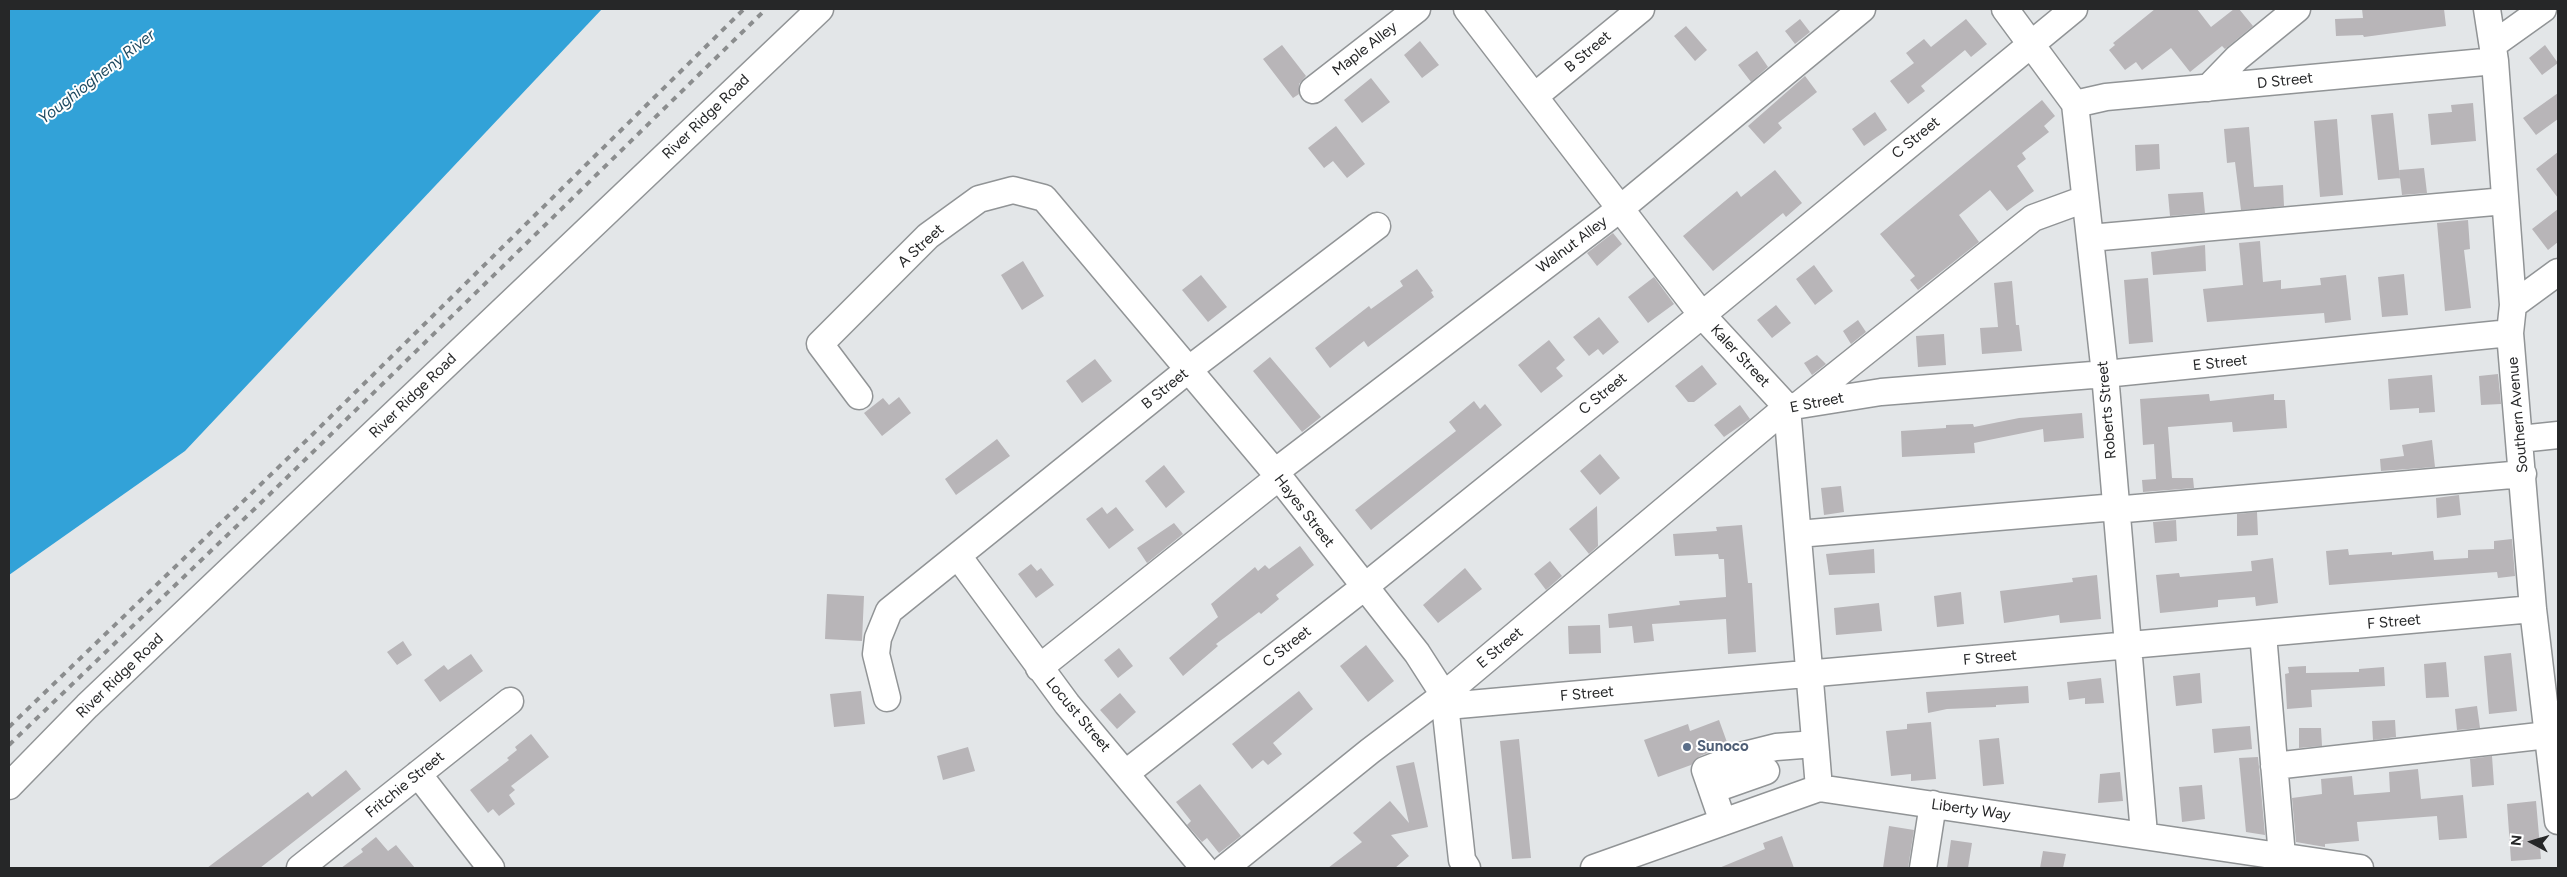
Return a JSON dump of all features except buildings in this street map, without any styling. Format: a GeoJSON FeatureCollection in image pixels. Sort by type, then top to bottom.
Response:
{"type":"FeatureCollection","features":[{"type":"Feature","properties":{"kind":"street","name":"River Ridge Road"},"geometry":{"type":"LineString","coordinates":[[9,786],[87,706],[820,9]]}},
{"type":"Feature","properties":{"kind":"street","name":"Maple Alley"},"geometry":{"type":"LineString","coordinates":[[1313,90],[1417,9]]}},
{"type":"Feature","properties":{"kind":"street","name":"Kaler Street"},"geometry":{"type":"LineString","coordinates":[[1467,9],[1702,315],[1793,406]]}},
{"type":"Feature","properties":{"kind":"street","name":"B Street"},"geometry":{"type":"LineString","coordinates":[[1535,96],[1641,9]]}},
{"type":"Feature","properties":{"kind":"street","name":"Walnut Alley"},"geometry":{"type":"LineString","coordinates":[[1039,668],[1276,475],[1621,208],[1862,9]]}},
{"type":"Feature","properties":{"kind":"street","name":"Roberts Street"},"geometry":{"type":"LineString","coordinates":[[2005,9],[2032,43],[2075,104],[2105,374],[2144,834]]}},
{"type":"Feature","properties":{"kind":"street","name":"C Street"},"geometry":{"type":"LineString","coordinates":[[1126,773],[1363,588],[1702,315],[2074,9]]}},
{"type":"Feature","properties":{"kind":"street"},"geometry":{"type":"LineString","coordinates":[[2208,88],[2237,58],[2297,9]]}},
{"type":"Feature","properties":{"kind":"street","name":"Southern Avenue"},"geometry":{"type":"LineString","coordinates":[[2487,9],[2494,53],[2514,305],[2510,333],[2533,609],[2558,821]]}},
{"type":"Feature","properties":{"kind":"street"},"geometry":{"type":"LineString","coordinates":[[2494,53],[2543,9]]}},
{"type":"Feature","properties":{"kind":"street","name":"D Street"},"geometry":{"type":"LineString","coordinates":[[2075,104],[2106,97],[2208,88],[2494,53]]}},
{"type":"Feature","properties":{"kind":"street","name":"A Street"},"geometry":{"type":"LineString","coordinates":[[859,396],[820,344],[928,236],[979,199],[1013,190],[1044,198]]}},
{"type":"Feature","properties":{"kind":"street","name":"Hayes Street"},"geometry":{"type":"LineString","coordinates":[[1044,198],[1276,475],[1363,588],[1417,654],[1446,701],[1460,866]]}},
{"type":"Feature","properties":{"kind":"street"},"geometry":{"type":"LineString","coordinates":[[1819,788],[1808,674],[1798,534],[1793,406],[2033,218],[2085,199]]}},
{"type":"Feature","properties":{"kind":"street"},"geometry":{"type":"LineString","coordinates":[[2090,238],[2505,200]]}},
{"type":"Feature","properties":{"kind":"street","name":"B Street"},"geometry":{"type":"LineString","coordinates":[[887,698],[876,654],[878,638],[888,611],[1188,370],[1377,226]]}},
{"type":"Feature","properties":{"kind":"street"},"geometry":{"type":"LineString","coordinates":[[2514,305],[2558,272]]}},
{"type":"Feature","properties":{"kind":"street","name":"E Street"},"geometry":{"type":"LineString","coordinates":[[1225,868],[1370,751],[1446,701],[1793,406],[1881,392],[2105,374],[2510,333]]}},
{"type":"Feature","properties":{"kind":"street"},"geometry":{"type":"LineString","coordinates":[[2520,440],[2558,436]]}},
{"type":"Feature","properties":{"kind":"street"},"geometry":{"type":"LineString","coordinates":[[1798,534],[2116,507],[2126,509],[2523,474]]}},
{"type":"Feature","properties":{"kind":"street","name":"Locust Street"},"geometry":{"type":"LineString","coordinates":[[958,556],[1066,704],[1204,868]]}},
{"type":"Feature","properties":{"kind":"street","name":"F Street"},"geometry":{"type":"LineString","coordinates":[[1446,701],[1808,674],[2128,647],[2533,609]]}},
{"type":"Feature","properties":{"kind":"street"},"geometry":{"type":"LineString","coordinates":[[2263,634],[2282,856]]}},
{"type":"Feature","properties":{"kind":"street","name":"Fritchie Street"},"geometry":{"type":"LineString","coordinates":[[300,868],[510,700]]}},
{"type":"Feature","properties":{"kind":"street"},"geometry":{"type":"LineString","coordinates":[[2274,766],[2548,735]]}},
{"type":"Feature","properties":{"kind":"street"},"geometry":{"type":"LineString","coordinates":[[1714,798],[1705,770],[1766,774],[1776,747],[1815,744]]}},
{"type":"Feature","properties":{"kind":"street"},"geometry":{"type":"LineString","coordinates":[[418,774],[491,868]]}},
{"type":"Feature","properties":{"kind":"street","name":"Liberty Way"},"geometry":{"type":"LineString","coordinates":[[1594,868],[1714,798],[1766,774],[1819,788],[2144,834],[2360,868]]}},
{"type":"Feature","properties":{"kind":"street"},"geometry":{"type":"LineString","coordinates":[[1923,868],[1933,804]]}},
{"type":"Feature","properties":{"kind":"water","name":"Youghiogheny River"},"geometry":{"type":"Polygon","coordinates":[[[9,9],[602,9],[185,451],[9,575],[9,9]]]}},
{"type":"Feature","properties":{"kind":"railway"},"geometry":{"type":"LineString","coordinates":[[9,727],[313,434],[744,9]]}},
{"type":"Feature","properties":{"kind":"railway"},"geometry":{"type":"LineString","coordinates":[[9,745],[269,495],[766,9]]}},
{"type":"Feature","properties":{"kind":"place","name":"Sunoco"},"geometry":{"type":"Point","coordinates":[1687,747]}}]}
